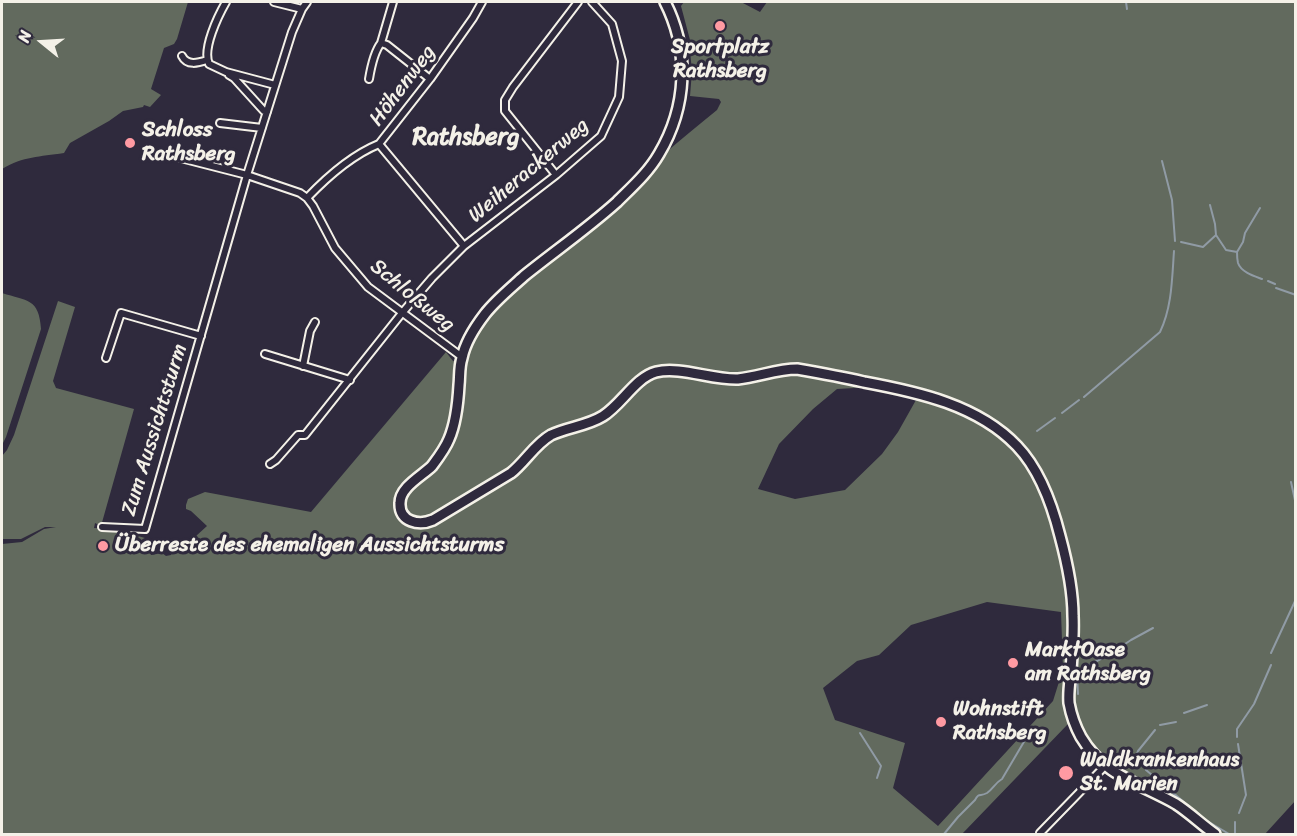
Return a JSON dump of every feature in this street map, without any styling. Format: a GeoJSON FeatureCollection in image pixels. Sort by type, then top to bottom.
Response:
{"type":"FeatureCollection","features":[{"type":"Feature","properties":{"kind":"street"},"geometry":{"type":"LineString","coordinates":[[226,2],[213,29],[207,56],[209,64],[226,72],[275,85]]}},
{"type":"Feature","properties":{"kind":"street"},"geometry":{"type":"LineString","coordinates":[[274,2],[302,9]]}},
{"type":"Feature","properties":{"kind":"street","name":"Zum Aussichtsturm"},"geometry":{"type":"LineString","coordinates":[[102,527],[145,530],[247,175],[292,32],[307,2]]}},
{"type":"Feature","properties":{"kind":"street"},"geometry":{"type":"LineString","coordinates":[[369,79],[393,2]]}},
{"type":"Feature","properties":{"kind":"street","name":"Höhenweg"},"geometry":{"type":"LineString","coordinates":[[307,198],[350,161],[380,144],[430,79],[482,2]]}},
{"type":"Feature","properties":{"kind":"street"},"geometry":{"type":"LineString","coordinates":[[556,175],[506,111],[505,100],[579,2]]}},
{"type":"Feature","properties":{"kind":"street","name":"Weiherackerweg"},"geometry":{"type":"LineString","coordinates":[[270,464],[298,435],[305,435],[402,313],[464,246],[556,175],[601,136],[619,97],[622,61],[612,24],[592,2]]}},
{"type":"Feature","properties":{"kind":"street"},"geometry":{"type":"LineString","coordinates":[[665,2],[681,48],[682,75],[680,101],[671,129],[659,153],[631,189],[600,217],[508,290],[485,314],[470,338],[462,357],[450,438],[432,465],[404,492],[400,500],[400,509],[404,516],[418,523],[429,522],[518,467],[552,435],[602,417],[618,405],[647,375],[657,372],[671,371],[740,379],[785,369],[797,369],[900,389],[960,408],[1017,446],[1039,477],[1055,518],[1073,598],[1074,630],[1069,703],[1082,738],[1105,766],[1132,783],[1176,805],[1215,834]]}},
{"type":"Feature","properties":{"kind":"street"},"geometry":{"type":"LineString","coordinates":[[381,43],[387,45],[430,79]]}},
{"type":"Feature","properties":{"kind":"street"},"geometry":{"type":"LineString","coordinates":[[182,56],[188,63],[201,63],[207,60]]}},
{"type":"Feature","properties":{"kind":"street"},"geometry":{"type":"LineString","coordinates":[[226,72],[267,112]]}},
{"type":"Feature","properties":{"kind":"street"},"geometry":{"type":"LineString","coordinates":[[220,123],[262,128]]}},
{"type":"Feature","properties":{"kind":"street"},"geometry":{"type":"LineString","coordinates":[[380,144],[464,246]]}},
{"type":"Feature","properties":{"kind":"street"},"geometry":{"type":"LineString","coordinates":[[169,155],[247,175],[300,193],[307,198]]}},
{"type":"Feature","properties":{"kind":"street","name":"Schloßweg"},"geometry":{"type":"LineString","coordinates":[[307,198],[335,248],[368,287],[462,357]]}},
{"type":"Feature","properties":{"kind":"street","name":"Zum Aussichtsturm"},"geometry":{"type":"LineString","coordinates":[[106,358],[121,313],[201,336]]}},
{"type":"Feature","properties":{"kind":"street"},"geometry":{"type":"LineString","coordinates":[[303,366],[310,331],[315,322]]}},
{"type":"Feature","properties":{"kind":"street"},"geometry":{"type":"LineString","coordinates":[[265,354],[350,380]]}},
{"type":"Feature","properties":{"kind":"street"},"geometry":{"type":"LineString","coordinates":[[1040,833],[1105,766]]}},
{"type":"Feature","properties":{"kind":"shaded area"},"geometry":{"type":"Polygon","coordinates":[[[2,2],[188,2],[177,39],[174,44],[164,48],[151,89],[161,95],[150,107],[144,105],[123,111],[70,143],[64,153],[25,159],[2,169],[2,2]]]}},
{"type":"Feature","properties":{"kind":"shaded area"},"geometry":{"type":"Polygon","coordinates":[[[684,2],[741,2],[760,12],[767,2],[1295,2],[1296,800],[1265,834],[1209,834],[1185,815],[1141,791],[1078,738],[1068,724],[962,834],[2,834],[2,544],[22,542],[44,529],[56,527],[45,527],[21,539],[2,539],[2,456],[14,435],[58,301],[75,307],[53,381],[56,388],[134,409],[101,526],[95,523],[94,528],[113,529],[145,538],[151,555],[162,553],[166,556],[185,546],[207,526],[186,509],[188,499],[205,492],[311,512],[446,352],[453,361],[466,360],[484,326],[509,296],[652,165],[717,110],[721,102],[719,99],[690,96],[692,71],[689,41],[710,48],[690,40],[681,6],[684,2]],[[872,387],[837,389],[813,409],[779,444],[758,489],[795,499],[845,490],[882,454],[898,432],[916,400],[915,397],[872,387]],[[987,602],[911,625],[879,655],[857,661],[823,688],[835,720],[905,743],[893,788],[938,826],[1053,701],[1063,669],[1061,612],[987,602]]]}},
{"type":"Feature","properties":{"kind":"shaded area"},"geometry":{"type":"Polygon","coordinates":[[[2,293],[30,302],[38,311],[41,329],[2,445],[2,293]]]}},
{"type":"Feature","properties":{"kind":"waterway"},"geometry":{"type":"LineString","coordinates":[[1126,2],[1127,9]]}},
{"type":"Feature","properties":{"kind":"waterway"},"geometry":{"type":"LineString","coordinates":[[1162,161],[1172,200],[1175,241]]}},
{"type":"Feature","properties":{"kind":"waterway"},"geometry":{"type":"LineString","coordinates":[[1210,205],[1216,235]]}},
{"type":"Feature","properties":{"kind":"waterway"},"geometry":{"type":"LineString","coordinates":[[1237,252],[1260,208]]}},
{"type":"Feature","properties":{"kind":"waterway"},"geometry":{"type":"LineString","coordinates":[[1181,242],[1203,247],[1216,235],[1226,250],[1237,252],[1238,263],[1242,269],[1262,279]]}},
{"type":"Feature","properties":{"kind":"waterway"},"geometry":{"type":"LineString","coordinates":[[1084,397],[1160,332],[1169,303],[1174,251]]}},
{"type":"Feature","properties":{"kind":"waterway"},"geometry":{"type":"LineString","coordinates":[[1268,281],[1275,284]]}},
{"type":"Feature","properties":{"kind":"waterway"},"geometry":{"type":"LineString","coordinates":[[1276,288],[1296,295]]}},
{"type":"Feature","properties":{"kind":"waterway"},"geometry":{"type":"LineString","coordinates":[[1062,413],[1079,400]]}},
{"type":"Feature","properties":{"kind":"waterway"},"geometry":{"type":"LineString","coordinates":[[1037,431],[1055,418]]}},
{"type":"Feature","properties":{"kind":"waterway"},"geometry":{"type":"LineString","coordinates":[[1291,482],[1296,505]]}},
{"type":"Feature","properties":{"kind":"waterway"},"geometry":{"type":"LineString","coordinates":[[1271,653],[1296,599]]}},
{"type":"Feature","properties":{"kind":"waterway"},"geometry":{"type":"LineString","coordinates":[[1116,650],[1153,628]]}},
{"type":"Feature","properties":{"kind":"waterway"},"geometry":{"type":"LineString","coordinates":[[1078,694],[1078,671],[1110,654]]}},
{"type":"Feature","properties":{"kind":"waterway"},"geometry":{"type":"LineString","coordinates":[[1237,737],[1237,729],[1254,704],[1271,665]]}},
{"type":"Feature","properties":{"kind":"waterway"},"geometry":{"type":"LineString","coordinates":[[1184,713],[1207,705]]}},
{"type":"Feature","properties":{"kind":"waterway"},"geometry":{"type":"LineString","coordinates":[[1160,725],[1176,722]]}},
{"type":"Feature","properties":{"kind":"waterway"},"geometry":{"type":"LineString","coordinates":[[1133,764],[1138,751],[1155,730]]}},
{"type":"Feature","properties":{"kind":"waterway"},"geometry":{"type":"LineString","coordinates":[[860,733],[881,766],[877,778]]}},
{"type":"Feature","properties":{"kind":"waterway"},"geometry":{"type":"LineString","coordinates":[[944,834],[978,796],[987,793],[1002,779],[1028,735]]}},
{"type":"Feature","properties":{"kind":"waterway"},"geometry":{"type":"LineString","coordinates":[[1238,744],[1246,795],[1239,813]]}},
{"type":"Feature","properties":{"kind":"waterway"},"geometry":{"type":"LineString","coordinates":[[1146,770],[1204,819],[1229,834]]}},
{"type":"Feature","properties":{"kind":"waterway"},"geometry":{"type":"LineString","coordinates":[[1235,822],[1235,834]]}},
{"type":"Feature","properties":{"kind":"place","name":"Sportplatz Rathsberg"},"geometry":{"type":"Point","coordinates":[720,26]}},
{"type":"Feature","properties":{"kind":"place","name":"Schloss Rathsberg"},"geometry":{"type":"Point","coordinates":[130,143]}},
{"type":"Feature","properties":{"kind":"place","name":"Überreste des ehemaligen Aussichtsturms"},"geometry":{"type":"Point","coordinates":[103,546]}},
{"type":"Feature","properties":{"kind":"place","name":"MarktOase am Rathsberg"},"geometry":{"type":"Point","coordinates":[1013,663]}},
{"type":"Feature","properties":{"kind":"place","name":"Wohnstift Rathsberg"},"geometry":{"type":"Point","coordinates":[941,722]}},
{"type":"Feature","properties":{"kind":"place","name":"Waldkrankenhaus St. Marien"},"geometry":{"type":"Point","coordinates":[1066,773]}},
{"type":"Feature","properties":{"kind":"district","name":"Rathsberg"},"geometry":{"type":"Point","coordinates":[466,138]}}]}
